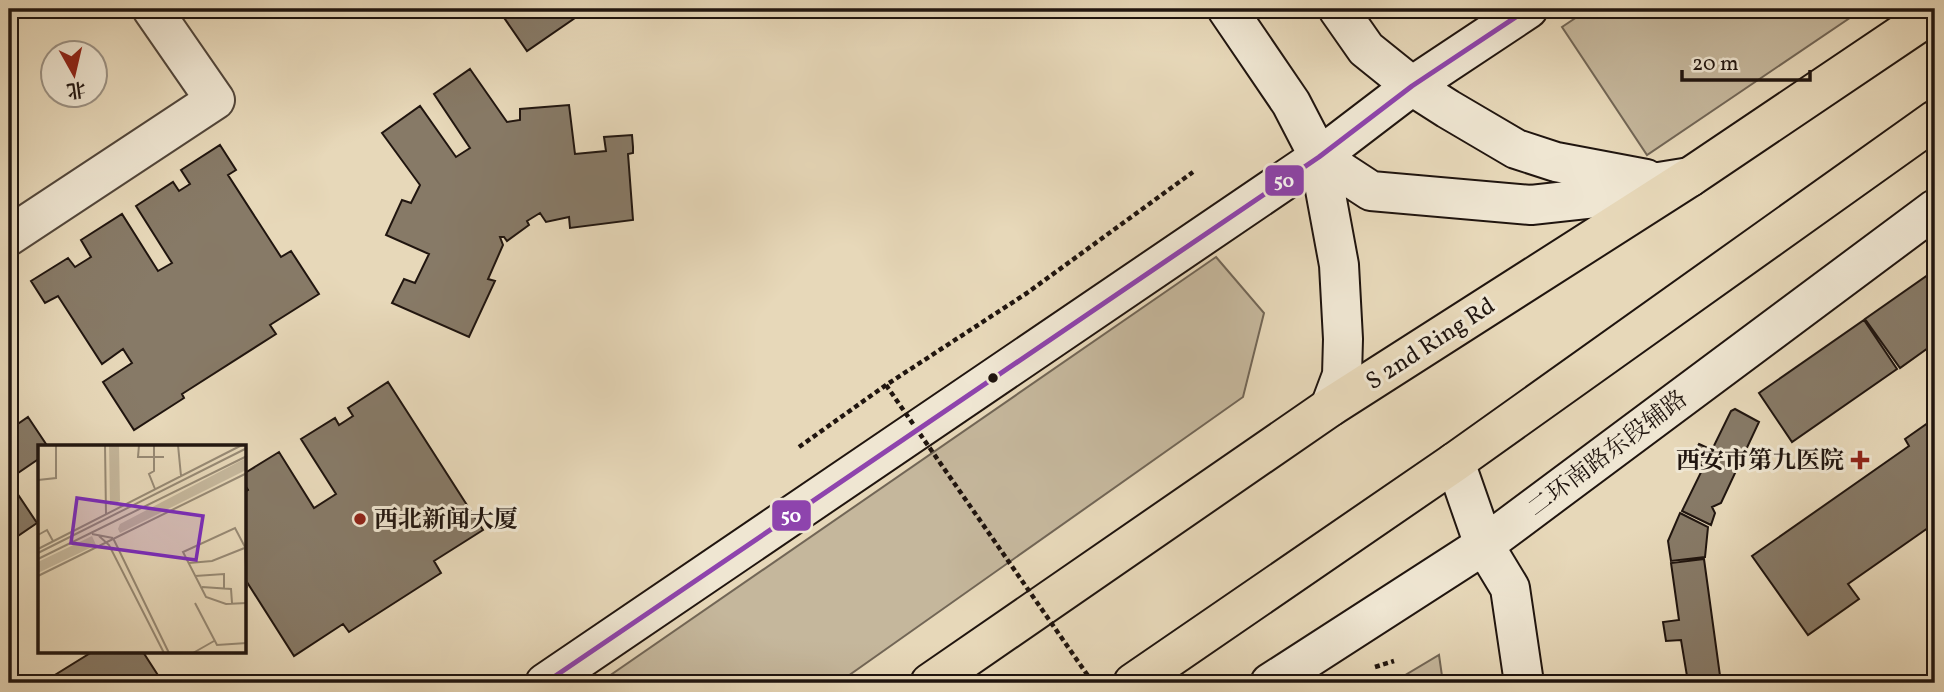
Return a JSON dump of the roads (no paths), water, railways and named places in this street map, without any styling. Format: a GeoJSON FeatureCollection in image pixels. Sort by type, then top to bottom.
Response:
{"type":"FeatureCollection","features":[{"type":"Feature","properties":{"kind":"highway","name":"S 2nd Ring Rd"},"geometry":{"type":"LineString","coordinates":[[930,683],[1330,407],[1674,179],[1935,12]]}},
{"type":"Feature","properties":{"kind":"highway"},"geometry":{"type":"LineString","coordinates":[[1133,683],[1455,462],[1935,120]]}},
{"type":"Feature","properties":{"kind":"main road"},"geometry":{"type":"LineString","coordinates":[[9,236],[215,100],[152,9]]}},
{"type":"Feature","properties":{"kind":"main road"},"geometry":{"type":"LineString","coordinates":[[1227,9],[1292,103],[1319,157],[1339,265],[1343,340],[1342,375],[1330,407]]}},
{"type":"Feature","properties":{"kind":"main road"},"geometry":{"type":"LineString","coordinates":[[1338,9],[1366,49],[1412,86],[1516,149],[1556,162],[1674,179]]}},
{"type":"Feature","properties":{"kind":"main road"},"geometry":{"type":"LineString","coordinates":[[545,683],[1319,157],[1412,86],[1528,9]]}},
{"type":"Feature","properties":{"kind":"main road"},"geometry":{"type":"LineString","coordinates":[[1319,157],[1371,191],[1531,205],[1595,198],[1674,179]]}},
{"type":"Feature","properties":{"kind":"main road","name":"二环南路东段辅路"},"geometry":{"type":"LineString","coordinates":[[1270,683],[1484,545],[1935,209]]}},
{"type":"Feature","properties":{"kind":"main road"},"geometry":{"type":"LineString","coordinates":[[1455,462],[1484,545],[1510,587],[1524,683]]}},
{"type":"Feature","properties":{"kind":"place","name":"西安市第九医院"},"geometry":{"type":"Point","coordinates":[1860,460]}},
{"type":"Feature","properties":{"kind":"place","name":"西北新闻大厦"},"geometry":{"type":"Point","coordinates":[360,519]}}]}
